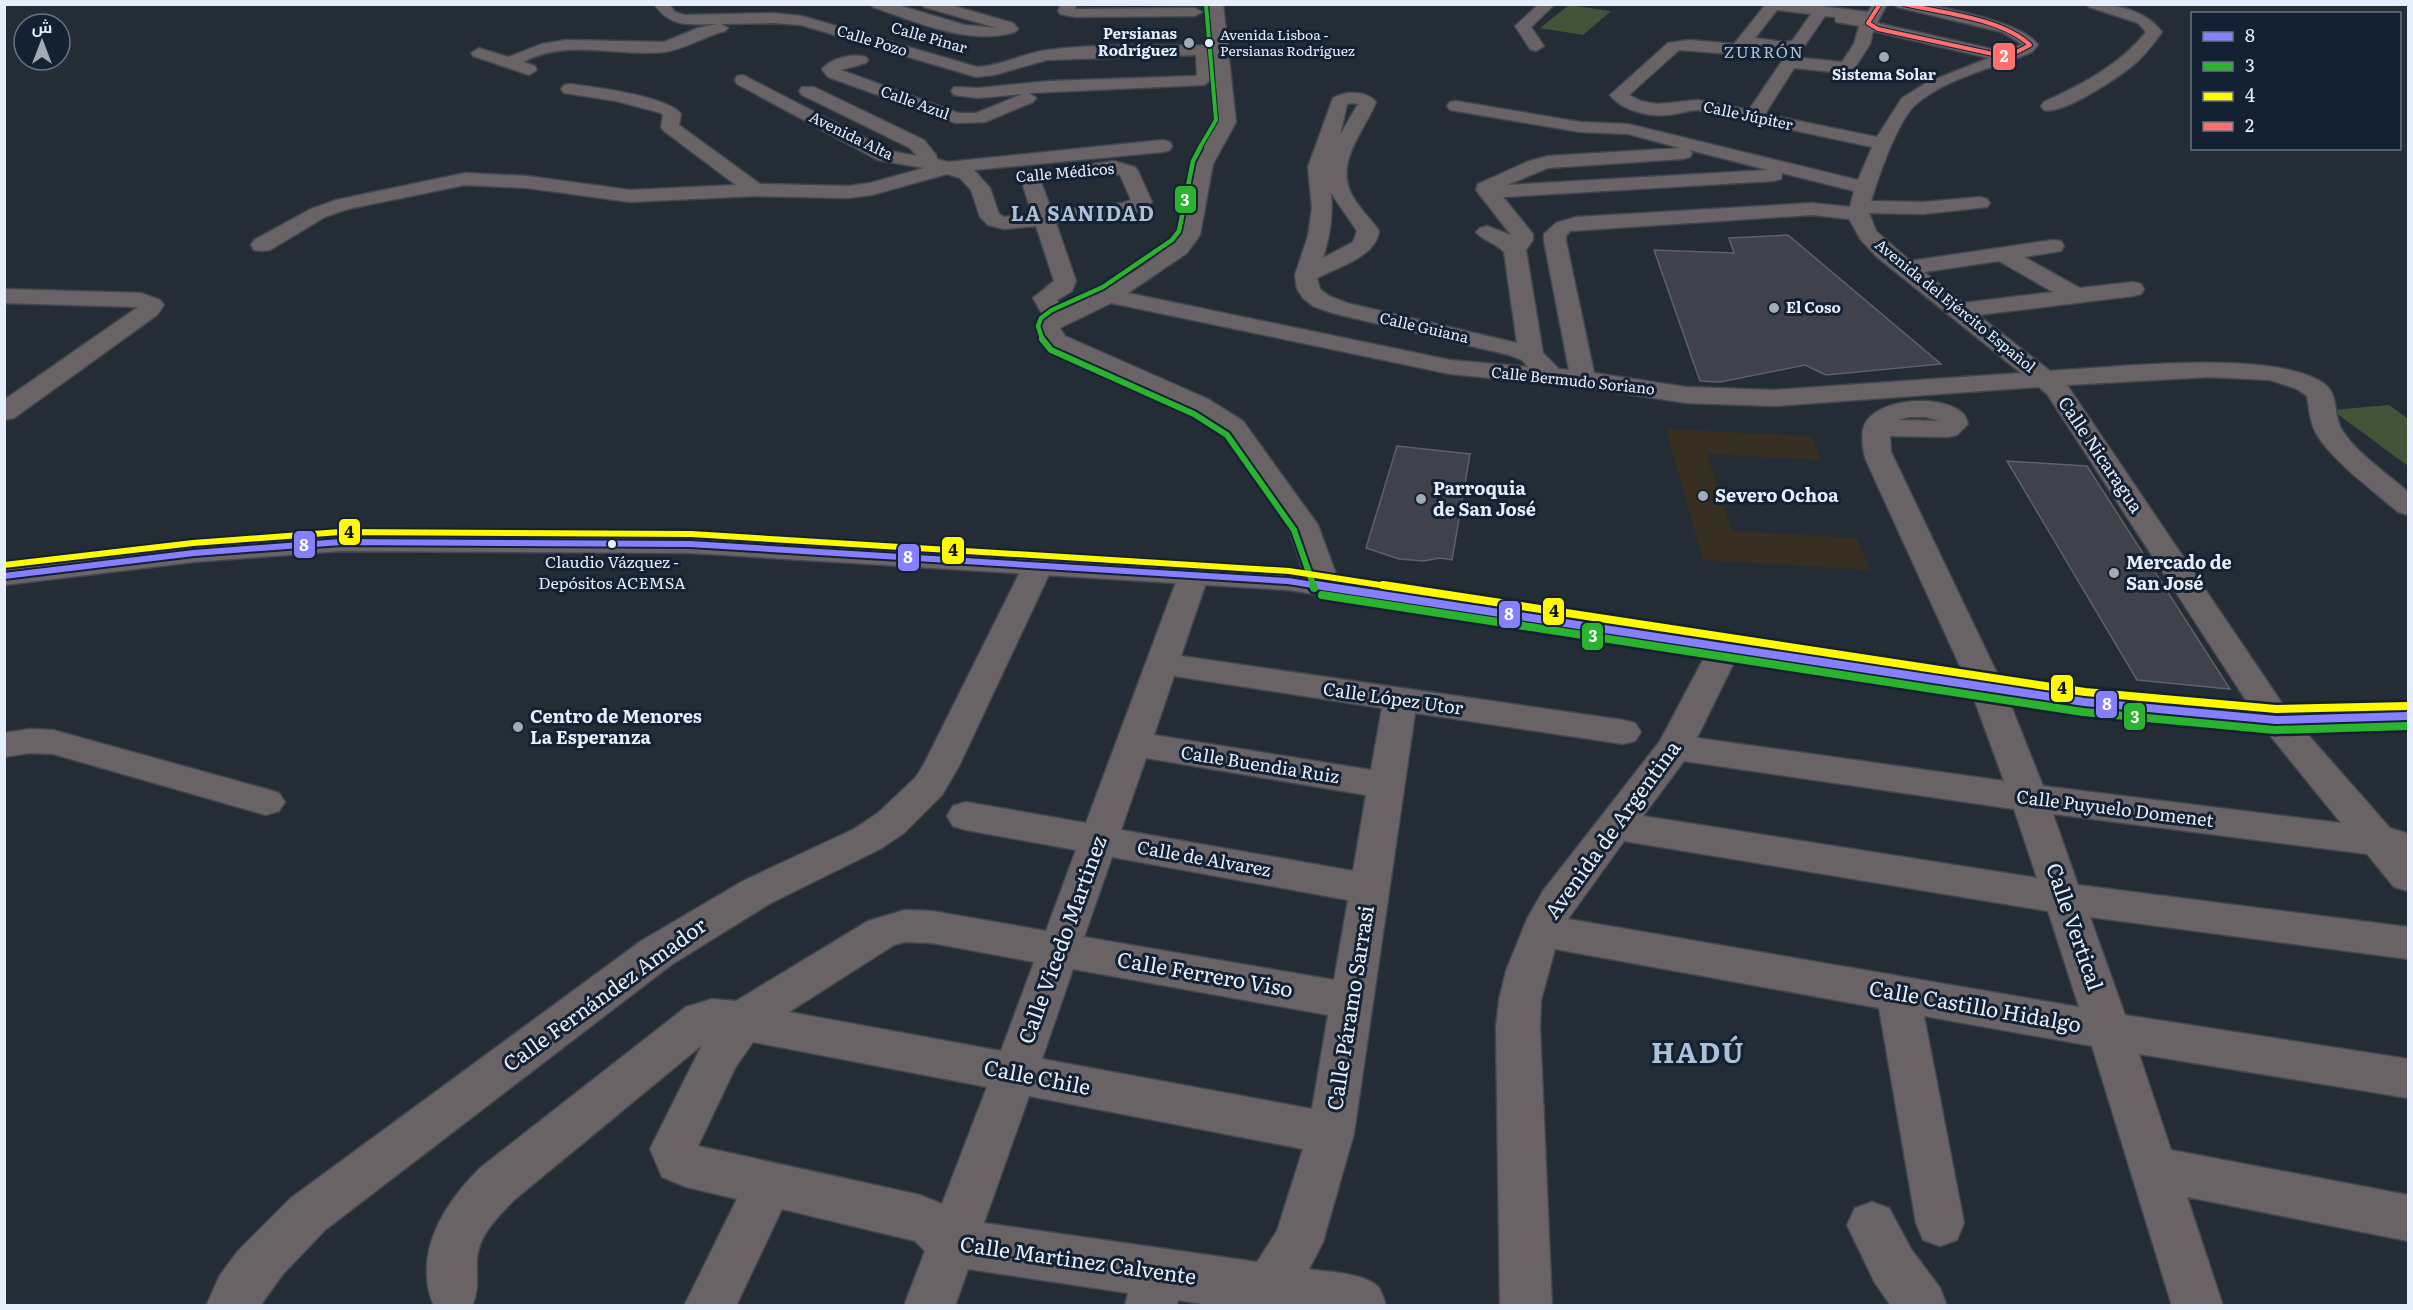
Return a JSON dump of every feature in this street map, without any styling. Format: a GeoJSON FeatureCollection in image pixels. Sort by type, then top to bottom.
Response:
{"type":"FeatureCollection","features":[{"type":"Feature","properties":{"kind":"main road"},"geometry":{"type":"LineString","coordinates":[[4,576],[269,546],[411,541],[690,544],[1194,574],[1324,585],[2084,702],[2276,720],[2409,716]]}},
{"type":"Feature","properties":{"kind":"street","name":"Calle Pozo"},"geometry":{"type":"LineString","coordinates":[[662,4],[673,18],[689,21],[773,18],[804,23],[976,72],[995,70],[1041,56],[1213,51]]}},
{"type":"Feature","properties":{"kind":"street"},"geometry":{"type":"LineString","coordinates":[[883,6],[974,32],[1004,32],[1010,27],[929,4]]}},
{"type":"Feature","properties":{"kind":"street"},"geometry":{"type":"LineString","coordinates":[[1536,46],[1523,26],[1548,4]]}},
{"type":"Feature","properties":{"kind":"street"},"geometry":{"type":"LineString","coordinates":[[1862,203],[1883,144],[1893,122],[1907,102],[1948,80],[2026,49],[2030,45],[2027,40],[2007,29],[1902,4]]}},
{"type":"Feature","properties":{"kind":"street"},"geometry":{"type":"LineString","coordinates":[[1819,13],[1797,45],[1784,47],[1744,41],[1771,6],[1782,5],[1819,13],[1873,15]]}},
{"type":"Feature","properties":{"kind":"street"},"geometry":{"type":"LineString","coordinates":[[2050,106],[2114,72],[2136,55],[2154,32],[2143,20],[2103,11]]}},
{"type":"Feature","properties":{"kind":"street"},"geometry":{"type":"LineString","coordinates":[[1077,14],[1198,15],[1213,51],[1227,122],[1203,165],[1188,235],[1172,253],[1108,296],[1057,319],[1048,326],[1050,334],[1056,341],[1199,405],[1234,427],[1303,525],[1324,585]]}},
{"type":"Feature","properties":{"kind":"street"},"geometry":{"type":"LineString","coordinates":[[1873,15],[1878,29],[2007,57]]}},
{"type":"Feature","properties":{"kind":"street"},"geometry":{"type":"LineString","coordinates":[[1754,117],[1788,64],[1800,62],[1840,68],[1848,66],[1862,44],[1873,15]]}},
{"type":"Feature","properties":{"kind":"street"},"geometry":{"type":"LineString","coordinates":[[736,34],[804,23]]}},
{"type":"Feature","properties":{"kind":"street"},"geometry":{"type":"LineString","coordinates":[[804,23],[815,40]]}},
{"type":"Feature","properties":{"kind":"street"},"geometry":{"type":"LineString","coordinates":[[510,63],[523,56],[559,45],[590,43],[663,47],[677,44],[707,29],[804,23]]}},
{"type":"Feature","properties":{"kind":"street"},"geometry":{"type":"LineString","coordinates":[[1012,48],[1078,39],[1213,51]]}},
{"type":"Feature","properties":{"kind":"street","name":"Calle Júpiter"},"geometry":{"type":"LineString","coordinates":[[1744,41],[1739,48],[1733,49],[1694,45],[1674,46],[1619,95],[1623,100],[1634,104],[1665,110],[1690,104],[1883,144]]}},
{"type":"Feature","properties":{"kind":"street","name":"Calle Azul"},"geometry":{"type":"LineString","coordinates":[[832,51],[865,62],[845,62],[830,69],[834,73],[956,118],[979,118],[1050,87]]}},
{"type":"Feature","properties":{"kind":"street"},"geometry":{"type":"LineString","coordinates":[[1037,69],[1213,51]]}},
{"type":"Feature","properties":{"kind":"street"},"geometry":{"type":"LineString","coordinates":[[1050,87],[1186,82],[1205,79],[1213,51]]}},
{"type":"Feature","properties":{"kind":"street"},"geometry":{"type":"LineString","coordinates":[[479,53],[529,70]]}},
{"type":"Feature","properties":{"kind":"street","name":"Avenida Alta"},"geometry":{"type":"LineString","coordinates":[[743,80],[877,152],[895,159],[950,167],[967,174],[975,181]]}},
{"type":"Feature","properties":{"kind":"street"},"geometry":{"type":"LineString","coordinates":[[793,83],[917,144],[927,155],[927,163]]}},
{"type":"Feature","properties":{"kind":"street","name":"Calle Azul"},"geometry":{"type":"LineString","coordinates":[[949,88],[978,93],[1050,87]]}},
{"type":"Feature","properties":{"kind":"street"},"geometry":{"type":"LineString","coordinates":[[570,88],[617,96],[667,110],[672,114],[670,127],[755,190]]}},
{"type":"Feature","properties":{"kind":"street"},"geometry":{"type":"LineString","coordinates":[[669,90],[663,95],[693,116],[695,127],[684,137]]}},
{"type":"Feature","properties":{"kind":"street"},"geometry":{"type":"LineString","coordinates":[[1352,98],[1361,99],[1367,102],[1356,142],[1336,168],[1335,178],[1351,211],[1368,231],[1367,239],[1361,247],[1306,275],[1319,236],[1322,208],[1318,167],[1322,153],[1329,141],[1339,102],[1352,98]]}},
{"type":"Feature","properties":{"kind":"street"},"geometry":{"type":"LineString","coordinates":[[1456,106],[1580,127],[1628,129],[1809,173],[1862,203]]}},
{"type":"Feature","properties":{"kind":"street"},"geometry":{"type":"LineString","coordinates":[[262,245],[318,213],[343,204],[465,179],[527,182],[630,196],[755,190],[848,192],[872,189],[950,167],[1163,146]]}},
{"type":"Feature","properties":{"kind":"street"},"geometry":{"type":"LineString","coordinates":[[1486,190],[1527,168],[1548,162],[1719,151]]}},
{"type":"Feature","properties":{"kind":"street","name":"Calle Médicos"},"geometry":{"type":"LineString","coordinates":[[975,181],[1120,168],[1130,173],[1142,199],[1139,205],[1126,209],[1044,218]]}},
{"type":"Feature","properties":{"kind":"street"},"geometry":{"type":"LineString","coordinates":[[1486,190],[1495,192],[1809,173]]}},
{"type":"Feature","properties":{"kind":"street"},"geometry":{"type":"LineString","coordinates":[[1030,176],[1065,281],[1064,286],[1044,298],[1057,319]]}},
{"type":"Feature","properties":{"kind":"street"},"geometry":{"type":"LineString","coordinates":[[975,181],[980,188],[990,218],[995,221],[1004,223],[1044,218]]}},
{"type":"Feature","properties":{"kind":"street"},"geometry":{"type":"LineString","coordinates":[[1486,190],[1522,234],[1522,240],[1515,250]]}},
{"type":"Feature","properties":{"kind":"street"},"geometry":{"type":"LineString","coordinates":[[1583,379],[1555,241],[1555,234],[1563,227],[1585,222],[1812,209],[1862,203],[1924,208],[1980,202]]}},
{"type":"Feature","properties":{"kind":"street","name":"Avenida del Ejército Español"},"geometry":{"type":"LineString","coordinates":[[1862,203],[1862,226],[1871,238],[2045,379]]}},
{"type":"Feature","properties":{"kind":"street"},"geometry":{"type":"LineString","coordinates":[[1487,232],[1506,241],[1515,250],[1531,355]]}},
{"type":"Feature","properties":{"kind":"street"},"geometry":{"type":"LineString","coordinates":[[1329,263],[1373,253],[1382,246],[1384,239]]}},
{"type":"Feature","properties":{"kind":"street"},"geometry":{"type":"LineString","coordinates":[[1906,268],[2053,246]]}},
{"type":"Feature","properties":{"kind":"street"},"geometry":{"type":"LineString","coordinates":[[2003,254],[2077,296]]}},
{"type":"Feature","properties":{"kind":"street","name":"Calle Guiana"},"geometry":{"type":"LineString","coordinates":[[1306,275],[1309,292],[1318,300],[1340,308],[1498,345],[1531,355],[1551,376]]}},
{"type":"Feature","properties":{"kind":"street"},"geometry":{"type":"LineString","coordinates":[[1959,310],[2133,289]]}},
{"type":"Feature","properties":{"kind":"street"},"geometry":{"type":"LineString","coordinates":[[4,296],[141,300],[152,305],[4,412]]}},
{"type":"Feature","properties":{"kind":"street","name":"Calle Bermudo Soriano"},"geometry":{"type":"LineString","coordinates":[[1108,296],[1432,364],[1498,373],[1583,379],[1686,395],[1774,398],[2045,379]]}},
{"type":"Feature","properties":{"kind":"street","name":"Calle Nicaragua"},"geometry":{"type":"LineString","coordinates":[[2045,379],[2209,370],[2272,373],[2290,377],[2319,393],[2328,431],[2352,457],[2409,506]]}},
{"type":"Feature","properties":{"kind":"street","name":"Calle Nicaragua"},"geometry":{"type":"LineString","coordinates":[[2045,379],[2066,402],[2276,720],[2394,843],[2409,876]]}},
{"type":"Feature","properties":{"kind":"street","name":"Calle Vertical"},"geometry":{"type":"LineString","coordinates":[[1876,428],[1875,441],[1878,458],[1987,688],[2029,798],[2109,1031],[2198,1305]]}},
{"type":"Feature","properties":{"kind":"street","name":"Calle Fernández Amador"},"geometry":{"type":"LineString","coordinates":[[231,1305],[255,1269],[280,1240],[308,1214],[656,953],[757,892],[867,838],[911,805],[928,786],[941,766],[1038,566]]}},
{"type":"Feature","properties":{"kind":"street","name":"Calle Vicedo Martinez"},"geometry":{"type":"LineString","coordinates":[[928,1305],[1015,1073],[1194,574]]}},
{"type":"Feature","properties":{"kind":"street","name":"Avenida de Argentina"},"geometry":{"type":"LineString","coordinates":[[1526,1305],[1518,1027],[1527,971],[1541,930],[1557,902],[1675,747],[1725,648]]}},
{"type":"Feature","properties":{"kind":"street","name":"Calle López Utor"},"geometry":{"type":"LineString","coordinates":[[1163,664],[1623,732]]}},
{"type":"Feature","properties":{"kind":"street","name":"Calle Páramo Sarrasi"},"geometry":{"type":"LineString","coordinates":[[1268,1297],[1298,1242],[1331,1133],[1400,700]]}},
{"type":"Feature","properties":{"kind":"street"},"geometry":{"type":"LineString","coordinates":[[4,745],[30,741],[53,742],[266,802]]}},
{"type":"Feature","properties":{"kind":"street","name":"Calle Buendia Ruiz"},"geometry":{"type":"LineString","coordinates":[[1133,744],[1386,785]]}},
{"type":"Feature","properties":{"kind":"street","name":"Calle Puyuelo Domenet"},"geometry":{"type":"LineString","coordinates":[[1675,747],[2029,798],[2394,843]]}},
{"type":"Feature","properties":{"kind":"street","name":"Calle de Alvarez"},"geometry":{"type":"LineString","coordinates":[[966,816],[1370,889]]}},
{"type":"Feature","properties":{"kind":"street"},"geometry":{"type":"LineString","coordinates":[[1615,826],[2063,898],[2409,943]]}},
{"type":"Feature","properties":{"kind":"street","name":"Calle Ferrero Viso"},"geometry":{"type":"LineString","coordinates":[[743,1022],[753,1013],[882,932],[905,926],[932,927],[1351,1001]]}},
{"type":"Feature","properties":{"kind":"street","name":"Calle Castillo Hidalgo"},"geometry":{"type":"LineString","coordinates":[[1541,930],[2109,1031],[2409,1078]]}},
{"type":"Feature","properties":{"kind":"street"},"geometry":{"type":"LineString","coordinates":[[1898,993],[1940,1223]]}},
{"type":"Feature","properties":{"kind":"street","name":"Calle Chile"},"geometry":{"type":"LineString","coordinates":[[453,1290],[450,1267],[454,1243],[466,1220],[497,1184],[701,1020],[723,1016],[743,1022],[1331,1133]]}},
{"type":"Feature","properties":{"kind":"street","name":"Calle Martinez Calvente"},"geometry":{"type":"LineString","coordinates":[[743,1022],[718,1055],[673,1149],[679,1162],[920,1218],[932,1224],[950,1242],[1154,1289],[1354,1301],[1361,1305]]}},
{"type":"Feature","properties":{"kind":"street"},"geometry":{"type":"LineString","coordinates":[[2155,1169],[2409,1218]]}},
{"type":"Feature","properties":{"kind":"street"},"geometry":{"type":"LineString","coordinates":[[709,1305],[770,1184]]}},
{"type":"Feature","properties":{"kind":"street"},"geometry":{"type":"LineString","coordinates":[[1872,1225],[1893,1266],[1922,1305]]}},
{"type":"Feature","properties":{"kind":"shaded area","name":"Severo Ochoa"},"geometry":{"type":"Polygon","coordinates":[[[1666,429],[1812,436],[1822,460],[1707,454],[1732,531],[1857,538],[1870,570],[1703,560],[1666,429]]]}},
{"type":"Feature","properties":{"kind":"green space"},"geometry":{"type":"Polygon","coordinates":[[[1569,5],[1611,11],[1583,35],[1540,28],[1569,5]]]}},
{"type":"Feature","properties":{"kind":"green space"},"geometry":{"type":"Polygon","coordinates":[[[2389,405],[2408,419],[2408,466],[2332,410],[2389,405]]]}},
{"type":"Feature","properties":{"kind":"building","name":"El Coso"},"geometry":{"type":"Polygon","coordinates":[[[1788,235],[1941,364],[1826,375],[1805,365],[1720,382],[1700,381],[1654,250],[1734,253],[1729,238],[1788,235]]]}},
{"type":"Feature","properties":{"kind":"building","name":"Parroquia de San José"},"geometry":{"type":"Polygon","coordinates":[[[1397,446],[1470,454],[1452,560],[1399,559],[1366,548],[1397,446]]]}},
{"type":"Feature","properties":{"kind":"building","name":"Mercado de San José"},"geometry":{"type":"Polygon","coordinates":[[[2007,461],[2087,466],[2230,689],[2137,680],[2007,461]]]}},
{"type":"Feature","properties":{"kind":"transit line","name":"2"},"geometry":{"type":"LineString","coordinates":[[1880,4],[1868,23],[1878,29],[2007,57],[2030,45],[2009,31],[1992,25],[1904,4]]}},
{"type":"Feature","properties":{"kind":"transit line","name":"3"},"geometry":{"type":"LineString","coordinates":[[1206,5],[1216,120],[1193,161],[1179,231],[1172,240],[1132,269],[1103,287],[1052,310],[1041,318],[1038,326],[1040,337],[1051,350],[1194,414],[1227,435],[1294,530],[1314,588]]}},
{"type":"Feature","properties":{"kind":"transit line","name":"4"},"geometry":{"type":"LineString","coordinates":[[4,565],[193,543],[340,532],[691,534],[1289,571],[2085,692],[2276,709],[2408,706]]}},
{"type":"Feature","properties":{"kind":"transit line","name":"8"},"geometry":{"type":"LineString","coordinates":[[4,576],[194,553],[341,542],[690,544],[1288,581],[2084,702],[2276,720],[2408,716]]}},
{"type":"Feature","properties":{"kind":"transit line","name":"3"},"geometry":{"type":"LineString","coordinates":[[1322,595],[2083,712],[2275,730],[2408,726]]}},
{"type":"Feature","properties":{"kind":"place","name":"Persianas Rodríguez"},"geometry":{"type":"Point","coordinates":[1189,43]}},
{"type":"Feature","properties":{"kind":"place","name":"Avenida Lisboa - Persianas Rodríguez"},"geometry":{"type":"Point","coordinates":[1209,43]}},
{"type":"Feature","properties":{"kind":"place","name":"Sistema Solar"},"geometry":{"type":"Point","coordinates":[1884,57]}},
{"type":"Feature","properties":{"kind":"place","name":"El Coso"},"geometry":{"type":"Point","coordinates":[1774,308]}},
{"type":"Feature","properties":{"kind":"place","name":"Severo Ochoa"},"geometry":{"type":"Point","coordinates":[1703,496]}},
{"type":"Feature","properties":{"kind":"place","name":"Parroquia de San José"},"geometry":{"type":"Point","coordinates":[1421,499]}},
{"type":"Feature","properties":{"kind":"place","name":"Claudio Vázquez - Depósitos ACEMSA"},"geometry":{"type":"Point","coordinates":[612,544]}},
{"type":"Feature","properties":{"kind":"place","name":"Mercado de San José"},"geometry":{"type":"Point","coordinates":[2114,573]}},
{"type":"Feature","properties":{"kind":"place","name":"Centro de Menores La Esperanza"},"geometry":{"type":"Point","coordinates":[518,727]}},
{"type":"Feature","properties":{"kind":"district","name":"ZURRÓN"},"geometry":{"type":"Point","coordinates":[1764,52]}},
{"type":"Feature","properties":{"kind":"district","name":"LA SANIDAD"},"geometry":{"type":"Point","coordinates":[1083,214]}},
{"type":"Feature","properties":{"kind":"district","name":"HADÚ"},"geometry":{"type":"Point","coordinates":[1698,1053]}}]}
